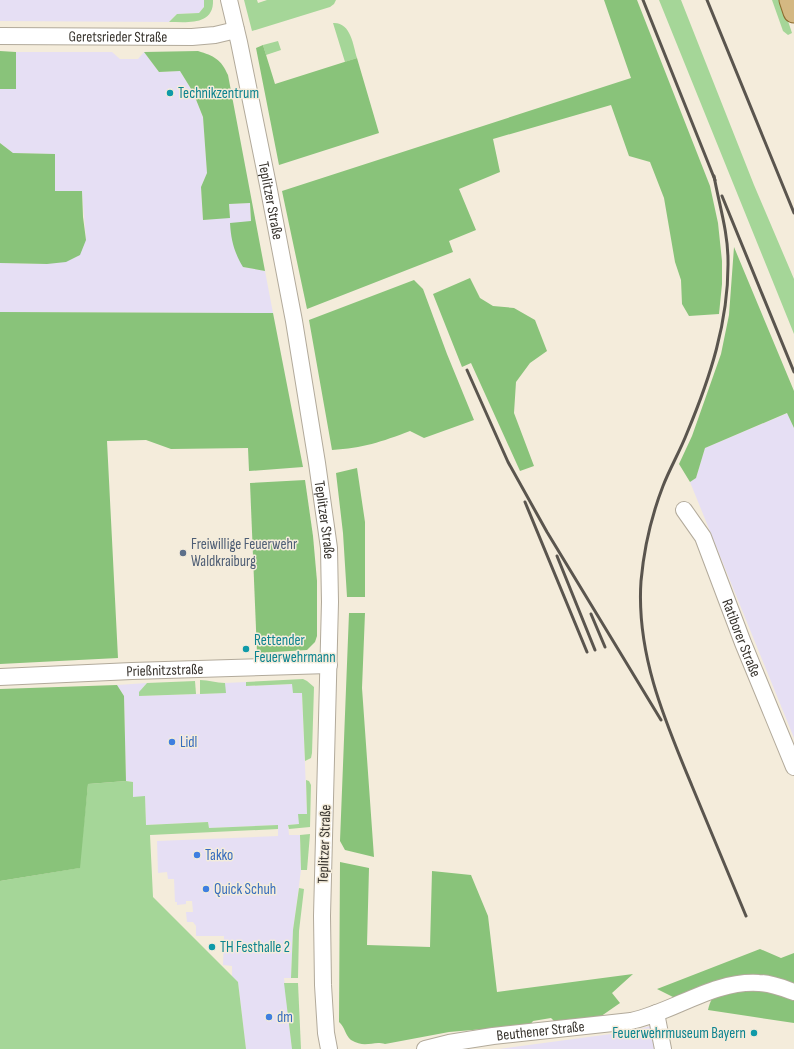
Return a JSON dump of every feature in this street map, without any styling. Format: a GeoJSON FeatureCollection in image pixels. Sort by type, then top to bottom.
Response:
{"type":"FeatureCollection","features":[{"type":"Feature","properties":{"kind":"main road"},"geometry":{"type":"LineString","coordinates":[[790,0],[794,12]]}},
{"type":"Feature","properties":{"kind":"street","name":"Teplitzer Straße"},"geometry":{"type":"LineString","coordinates":[[229,0],[268,185],[294,321],[319,472],[329,548],[329,665],[322,916],[326,1033],[329,1049]]}},
{"type":"Feature","properties":{"kind":"street","name":"Geretsrieder Straße"},"geometry":{"type":"LineString","coordinates":[[0,36],[192,37],[215,35],[236,30]]}},
{"type":"Feature","properties":{"kind":"street","name":"Ratiborer Straße"},"geometry":{"type":"LineString","coordinates":[[684,510],[703,536],[743,643],[794,767]]}},
{"type":"Feature","properties":{"kind":"street","name":"Prießnitzstraße"},"geometry":{"type":"LineString","coordinates":[[0,677],[329,665]]}},
{"type":"Feature","properties":{"kind":"street","name":"Beuthener Straße"},"geometry":{"type":"LineString","coordinates":[[425,1049],[449,1043],[493,1036],[630,1021],[644,1018],[711,991],[749,982],[772,984],[794,992]]}},
{"type":"Feature","properties":{"kind":"street"},"geometry":{"type":"LineString","coordinates":[[656,1013],[663,1049]]}},
{"type":"Feature","properties":{"kind":"shaded area"},"geometry":{"type":"Polygon","coordinates":[[[0,0],[204,0],[205,2],[204,7],[199,13],[177,14],[169,22],[0,21],[0,0]]]}},
{"type":"Feature","properties":{"kind":"shaded area"},"geometry":{"type":"Polygon","coordinates":[[[16,52],[112,52],[120,59],[138,59],[144,52],[159,72],[180,71],[193,92],[203,117],[207,173],[201,187],[203,220],[230,217],[229,204],[250,203],[251,222],[243,267],[265,271],[273,313],[0,312],[0,263],[47,264],[86,240],[82,191],[55,191],[55,154],[13,153],[0,143],[0,89],[16,89],[16,52]]]}},
{"type":"Feature","properties":{"kind":"shaded area"},"geometry":{"type":"Polygon","coordinates":[[[788,413],[794,428],[794,738],[690,482],[696,478],[705,448],[788,413]]]}},
{"type":"Feature","properties":{"kind":"shaded area"},"geometry":{"type":"Polygon","coordinates":[[[246,682],[246,686],[293,684],[302,693],[307,814],[299,824],[288,825],[289,835],[300,835],[301,870],[293,930],[291,978],[284,978],[292,1049],[246,1049],[238,982],[232,976],[232,966],[223,965],[224,936],[196,936],[196,926],[193,922],[187,922],[186,912],[193,912],[192,901],[186,901],[186,904],[177,905],[177,902],[175,902],[174,879],[168,879],[167,872],[158,873],[157,841],[278,836],[278,825],[209,828],[208,822],[146,825],[145,797],[133,797],[133,782],[126,781],[124,696],[117,685],[147,683],[143,687],[141,696],[225,693],[225,683],[246,682]]]}},
{"type":"Feature","properties":{"kind":"shaded area"},"geometry":{"type":"Polygon","coordinates":[[[650,1026],[654,1049],[499,1049],[626,1032],[650,1026]]]}},
{"type":"Feature","properties":{"kind":"green space"},"geometry":{"type":"Polygon","coordinates":[[[204,0],[213,0],[212,8],[209,14],[204,18],[191,22],[169,22],[177,14],[199,13],[204,7],[204,0]]]}},
{"type":"Feature","properties":{"kind":"green space"},"geometry":{"type":"Polygon","coordinates":[[[244,0],[257,0],[258,3],[267,0],[336,0],[330,7],[252,31],[244,0]]]}},
{"type":"Feature","properties":{"kind":"green space"},"geometry":{"type":"Polygon","coordinates":[[[604,0],[637,0],[710,186],[718,223],[722,261],[722,284],[719,314],[689,316],[682,304],[681,280],[675,262],[664,198],[650,162],[629,156],[611,105],[493,139],[500,172],[459,189],[476,230],[449,241],[453,252],[307,309],[282,191],[631,78],[604,0]]]}},
{"type":"Feature","properties":{"kind":"green space"},"geometry":{"type":"Polygon","coordinates":[[[659,0],[681,0],[754,185],[794,279],[794,334],[659,0]]]}},
{"type":"Feature","properties":{"kind":"green space"},"geometry":{"type":"Polygon","coordinates":[[[772,0],[781,0],[792,33],[788,35],[783,31],[772,0]]]}},
{"type":"Feature","properties":{"kind":"green space"},"geometry":{"type":"Polygon","coordinates":[[[333,23],[344,26],[347,30],[357,58],[345,62],[333,23]]]}},
{"type":"Feature","properties":{"kind":"green space"},"geometry":{"type":"Polygon","coordinates":[[[278,41],[281,50],[266,55],[263,45],[278,41]]]}},
{"type":"Feature","properties":{"kind":"green space"},"geometry":{"type":"Polygon","coordinates":[[[263,45],[275,84],[357,58],[379,133],[279,165],[256,48],[263,45]]]}},
{"type":"Feature","properties":{"kind":"green space"},"geometry":{"type":"Polygon","coordinates":[[[0,51],[16,52],[16,89],[0,89],[0,51]]]}},
{"type":"Feature","properties":{"kind":"green space"},"geometry":{"type":"Polygon","coordinates":[[[198,51],[220,62],[228,75],[265,271],[243,267],[237,256],[232,240],[230,223],[251,221],[250,203],[229,204],[230,218],[203,220],[201,187],[207,173],[203,117],[193,92],[180,71],[159,72],[144,52],[198,51]]]}},
{"type":"Feature","properties":{"kind":"green space"},"geometry":{"type":"Polygon","coordinates":[[[0,143],[13,153],[55,154],[55,191],[82,191],[86,240],[80,255],[66,262],[47,264],[0,263],[0,143]]]}},
{"type":"Feature","properties":{"kind":"green space"},"geometry":{"type":"Polygon","coordinates":[[[734,247],[794,391],[794,428],[787,413],[705,448],[696,478],[690,482],[679,464],[692,436],[721,354],[729,315],[734,247]]]}},
{"type":"Feature","properties":{"kind":"green space"},"geometry":{"type":"Polygon","coordinates":[[[470,278],[480,298],[493,306],[514,308],[535,320],[547,351],[530,363],[516,382],[514,413],[534,466],[520,471],[471,363],[462,367],[433,294],[470,278]]]}},
{"type":"Feature","properties":{"kind":"green space"},"geometry":{"type":"Polygon","coordinates":[[[414,280],[423,289],[447,354],[474,420],[424,438],[410,431],[372,444],[332,450],[309,320],[414,280]]]}},
{"type":"Feature","properties":{"kind":"green space"},"geometry":{"type":"Polygon","coordinates":[[[0,312],[273,313],[303,467],[249,471],[248,448],[171,449],[146,440],[107,441],[118,658],[0,664],[0,312]]]}},
{"type":"Feature","properties":{"kind":"green space"},"geometry":{"type":"Polygon","coordinates":[[[357,468],[365,522],[365,597],[347,597],[343,533],[336,473],[357,468]]]}},
{"type":"Feature","properties":{"kind":"green space"},"geometry":{"type":"Polygon","coordinates":[[[305,480],[313,536],[317,581],[317,636],[315,642],[307,650],[257,653],[250,483],[305,480]]]}},
{"type":"Feature","properties":{"kind":"green space"},"geometry":{"type":"Polygon","coordinates":[[[349,613],[365,613],[362,688],[374,857],[345,850],[340,841],[349,613]]]}},
{"type":"Feature","properties":{"kind":"green space"},"geometry":{"type":"Polygon","coordinates":[[[303,679],[314,687],[312,753],[311,758],[305,761],[302,693],[293,693],[292,684],[246,686],[246,682],[303,679]]]}},
{"type":"Feature","properties":{"kind":"green space"},"geometry":{"type":"Polygon","coordinates":[[[200,680],[225,683],[226,693],[200,694],[200,680]]]}},
{"type":"Feature","properties":{"kind":"green space"},"geometry":{"type":"Polygon","coordinates":[[[195,681],[196,694],[139,696],[139,692],[147,683],[195,681]]]}},
{"type":"Feature","properties":{"kind":"green space"},"geometry":{"type":"Polygon","coordinates":[[[117,685],[124,696],[126,781],[88,784],[80,868],[0,881],[0,689],[117,685]]]}},
{"type":"Feature","properties":{"kind":"green space"},"geometry":{"type":"Polygon","coordinates":[[[306,780],[309,781],[311,785],[310,827],[289,829],[288,825],[299,824],[298,814],[307,814],[306,780]]]}},
{"type":"Feature","properties":{"kind":"green space"},"geometry":{"type":"Polygon","coordinates":[[[126,781],[133,782],[133,797],[145,796],[146,825],[208,822],[209,828],[278,825],[278,829],[150,835],[153,897],[238,982],[246,1049],[0,1049],[0,881],[79,868],[88,784],[126,781]]]}},
{"type":"Feature","properties":{"kind":"green space"},"geometry":{"type":"Polygon","coordinates":[[[310,834],[307,870],[301,870],[300,835],[310,834]]]}},
{"type":"Feature","properties":{"kind":"green space"},"geometry":{"type":"Polygon","coordinates":[[[340,862],[369,868],[367,945],[430,947],[432,871],[471,875],[488,916],[497,992],[633,974],[612,993],[620,1003],[597,1019],[555,1022],[551,1018],[533,1021],[530,1025],[449,1032],[385,1044],[356,1043],[349,1038],[343,1026],[339,1022],[340,862]]]}},
{"type":"Feature","properties":{"kind":"green space"},"geometry":{"type":"Polygon","coordinates":[[[299,888],[304,889],[299,931],[298,978],[291,978],[293,930],[299,888]]]}},
{"type":"Feature","properties":{"kind":"green space"},"geometry":{"type":"Polygon","coordinates":[[[760,949],[781,958],[794,953],[794,985],[675,998],[657,989],[760,949]]]}},
{"type":"Feature","properties":{"kind":"green space"},"geometry":{"type":"Polygon","coordinates":[[[284,983],[298,983],[301,1049],[292,1049],[284,983]]]}},
{"type":"Feature","properties":{"kind":"green space"},"geometry":{"type":"Polygon","coordinates":[[[760,989],[794,1000],[794,1023],[708,1010],[711,1001],[717,996],[736,991],[760,989]]]}},
{"type":"Feature","properties":{"kind":"railway"},"geometry":{"type":"LineString","coordinates":[[643,0],[715,180]]}},
{"type":"Feature","properties":{"kind":"railway"},"geometry":{"type":"LineString","coordinates":[[707,0],[794,213]]}},
{"type":"Feature","properties":{"kind":"railway"},"geometry":{"type":"LineString","coordinates":[[714,176],[728,250],[727,283],[722,327],[703,391],[684,440],[663,486],[655,509],[644,557],[641,581],[641,608],[643,635],[654,686],[672,737],[746,916]]}},
{"type":"Feature","properties":{"kind":"railway"},"geometry":{"type":"LineString","coordinates":[[722,196],[794,372]]}},
{"type":"Feature","properties":{"kind":"railway"},"geometry":{"type":"LineString","coordinates":[[467,370],[508,462],[547,532],[661,720]]}},
{"type":"Feature","properties":{"kind":"railway"},"geometry":{"type":"LineString","coordinates":[[525,502],[587,652]]}},
{"type":"Feature","properties":{"kind":"railway"},"geometry":{"type":"LineString","coordinates":[[557,556],[595,650]]}},
{"type":"Feature","properties":{"kind":"railway"},"geometry":{"type":"LineString","coordinates":[[591,614],[605,647]]}},
{"type":"Feature","properties":{"kind":"place","name":"Technikzentrum"},"geometry":{"type":"Point","coordinates":[170,93]}},
{"type":"Feature","properties":{"kind":"place","name":"Freiwillige Feuerwehr Waldkraiburg"},"geometry":{"type":"Point","coordinates":[183,553]}},
{"type":"Feature","properties":{"kind":"place","name":"Rettender Feuerwehrmann"},"geometry":{"type":"Point","coordinates":[246,649]}},
{"type":"Feature","properties":{"kind":"place","name":"Lidl"},"geometry":{"type":"Point","coordinates":[172,742]}},
{"type":"Feature","properties":{"kind":"place","name":"Takko"},"geometry":{"type":"Point","coordinates":[197,855]}},
{"type":"Feature","properties":{"kind":"place","name":"Quick Schuh"},"geometry":{"type":"Point","coordinates":[206,889]}},
{"type":"Feature","properties":{"kind":"place","name":"TH Festhalle 2"},"geometry":{"type":"Point","coordinates":[212,947]}},
{"type":"Feature","properties":{"kind":"place","name":"dm"},"geometry":{"type":"Point","coordinates":[269,1017]}},
{"type":"Feature","properties":{"kind":"place","name":"Feuerwehrmuseum Bayern"},"geometry":{"type":"Point","coordinates":[754,1033]}}]}
